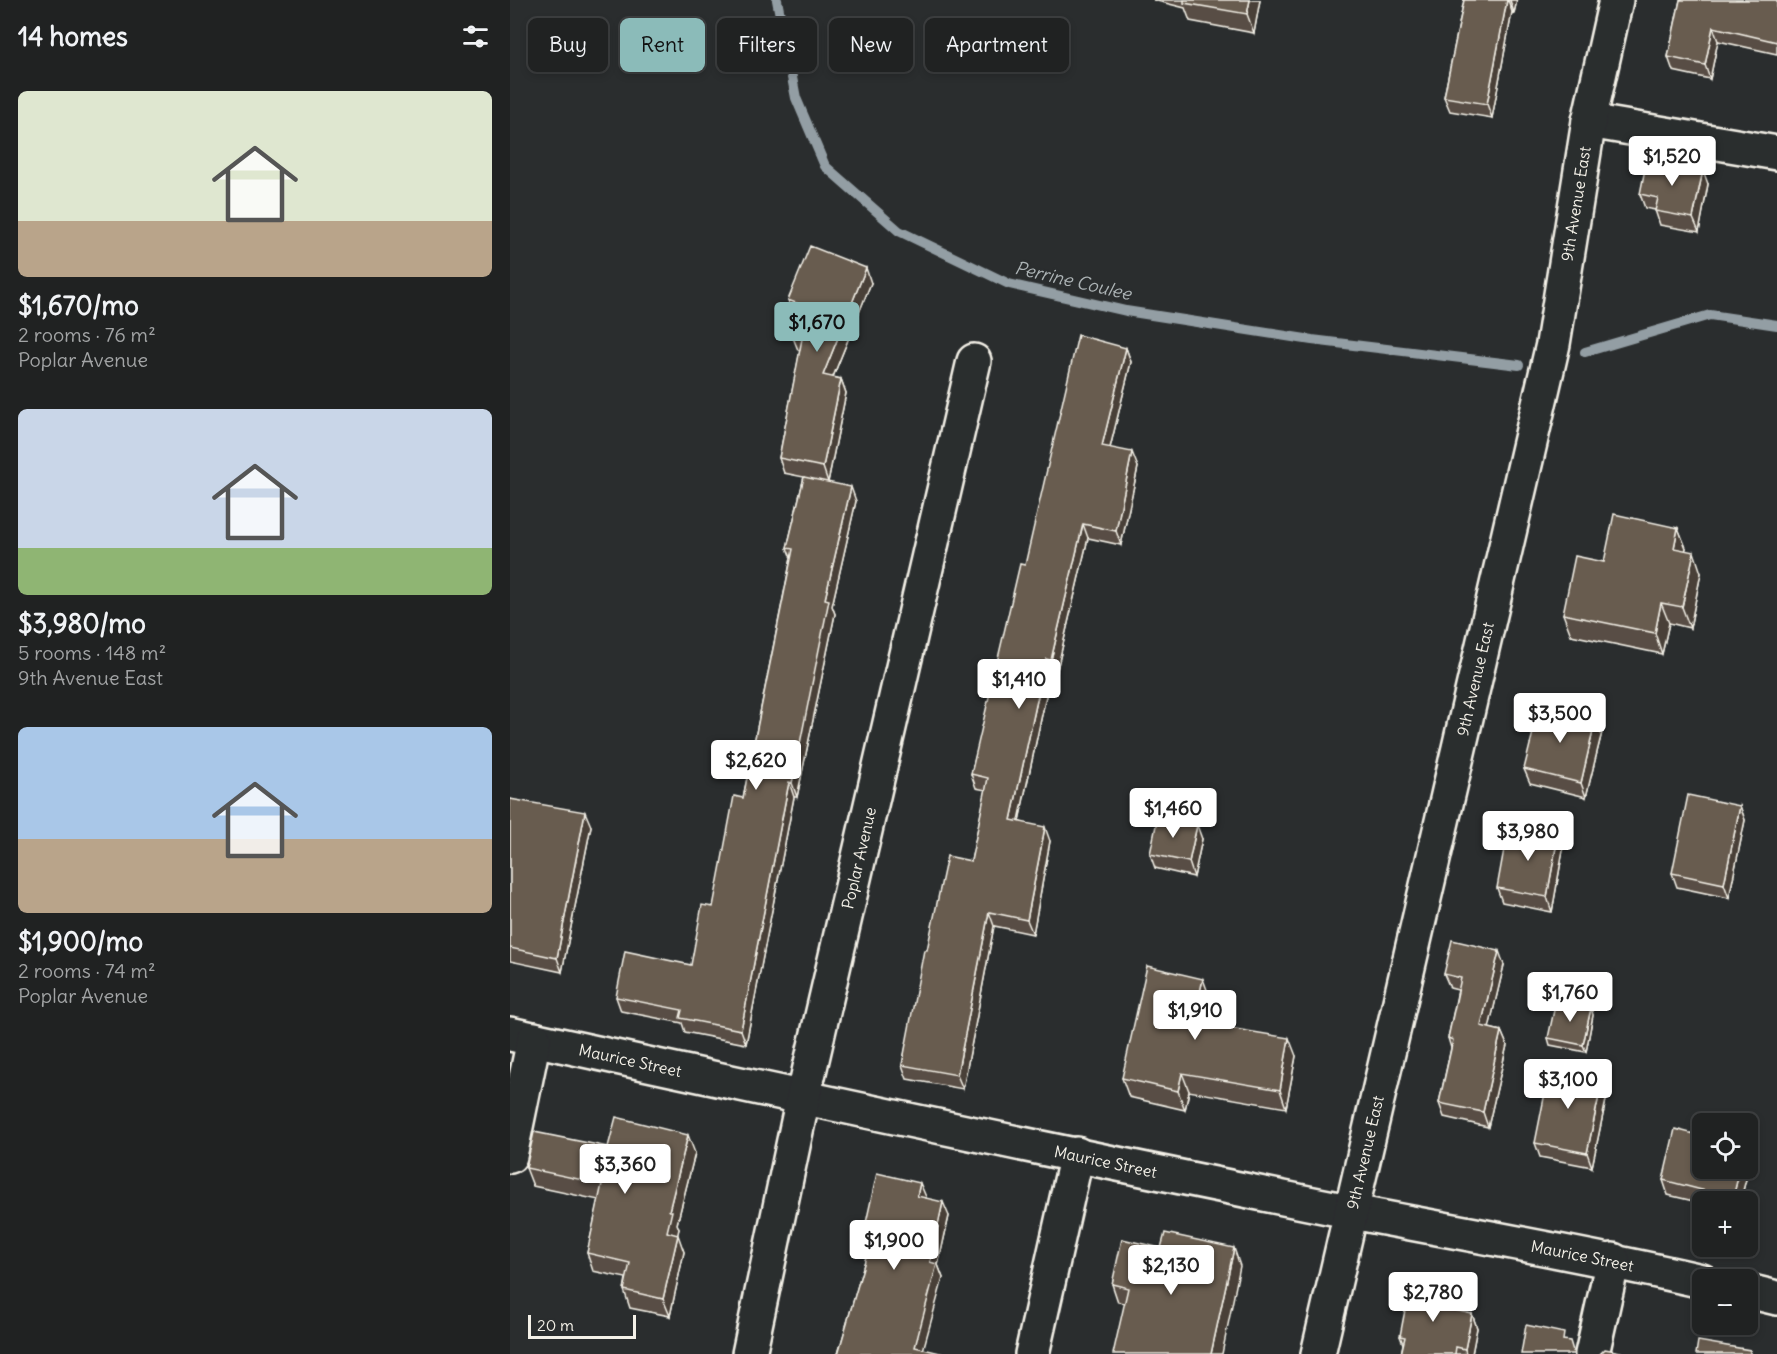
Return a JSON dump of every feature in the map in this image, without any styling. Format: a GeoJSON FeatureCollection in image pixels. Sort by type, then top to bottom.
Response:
{"type":"FeatureCollection","features":[{"type":"Feature","properties":{"kind":"street","name":"9th Avenue East"},"geometry":{"type":"LineString","coordinates":[[1318,1354],[1553,344],[1589,121],[1616,0]]}},
{"type":"Feature","properties":{"kind":"street"},"geometry":{"type":"LineString","coordinates":[[1589,121],[1777,153]]}},
{"type":"Feature","properties":{"kind":"street","name":"Poplar Avenue"},"geometry":{"type":"LineString","coordinates":[[749,1354],[803,1098],[974,361]]}},
{"type":"Feature","properties":{"kind":"street"},"geometry":{"type":"LineString","coordinates":[[510,1156],[522,1037]]}},
{"type":"Feature","properties":{"kind":"street","name":"Maurice Street"},"geometry":{"type":"LineString","coordinates":[[522,1037],[803,1098],[1350,1211],[1613,1260],[1692,1279]]}},
{"type":"Feature","properties":{"kind":"street"},"geometry":{"type":"LineString","coordinates":[[1032,1354],[1077,1154]]}},
{"type":"Feature","properties":{"kind":"street"},"geometry":{"type":"LineString","coordinates":[[1592,1354],[1613,1260]]}},
{"type":"Feature","properties":{"kind":"street"},"geometry":{"type":"LineString","coordinates":[[1758,1293],[1777,1298]]}},
{"type":"Feature","properties":{"kind":"building"},"geometry":{"type":"Polygon","coordinates":[[[1184,0],[1250,0],[1247,14],[1184,3],[1184,0]]]}},
{"type":"Feature","properties":{"kind":"building"},"geometry":{"type":"Polygon","coordinates":[[[1464,0],[1507,0],[1487,104],[1444,97],[1464,0]]]}},
{"type":"Feature","properties":{"kind":"building"},"geometry":{"type":"Polygon","coordinates":[[[1680,0],[1777,0],[1777,42],[1713,27],[1705,65],[1668,57],[1680,0]]]}},
{"type":"Feature","properties":{"kind":"building"},"geometry":{"type":"Polygon","coordinates":[[[1647,159],[1703,170],[1693,218],[1655,211],[1658,198],[1640,194],[1647,159]]]}},
{"type":"Feature","properties":{"kind":"building"},"geometry":{"type":"Polygon","coordinates":[[[810,246],[866,268],[823,375],[841,379],[823,467],[779,458],[802,339],[792,335],[804,306],[788,300],[810,246]]]}},
{"type":"Feature","properties":{"kind":"building"},"geometry":{"type":"Polygon","coordinates":[[[1078,335],[1126,348],[1102,446],[1132,452],[1116,531],[1083,524],[1051,660],[1046,659],[1011,820],[1045,827],[1027,920],[989,912],[957,1075],[902,1065],[924,950],[927,950],[947,856],[971,861],[988,778],[971,774],[1020,564],[1025,565],[1078,335]]]}},
{"type":"Feature","properties":{"kind":"building"},"geometry":{"type":"Polygon","coordinates":[[[804,477],[851,487],[825,599],[829,600],[792,783],[789,782],[741,1030],[680,1018],[682,1010],[616,997],[625,951],[691,965],[702,905],[713,907],[734,796],[743,798],[793,549],[787,548],[804,477]]]}},
{"type":"Feature","properties":{"kind":"building"},"geometry":{"type":"Polygon","coordinates":[[[1614,514],[1678,528],[1674,548],[1694,552],[1682,607],[1661,603],[1655,633],[1563,614],[1575,556],[1604,562],[1614,514]]]}},
{"type":"Feature","properties":{"kind":"building"},"geometry":{"type":"Polygon","coordinates":[[[1540,704],[1596,718],[1581,783],[1524,769],[1540,704]]]}},
{"type":"Feature","properties":{"kind":"building"},"geometry":{"type":"Polygon","coordinates":[[[1688,795],[1740,806],[1724,884],[1672,873],[1688,795]]]}},
{"type":"Feature","properties":{"kind":"building"},"geometry":{"type":"Polygon","coordinates":[[[510,799],[585,812],[557,958],[510,948],[510,799]]]}},
{"type":"Feature","properties":{"kind":"building"},"geometry":{"type":"Polygon","coordinates":[[[1158,816],[1197,825],[1189,862],[1150,854],[1158,816]]]}},
{"type":"Feature","properties":{"kind":"building"},"geometry":{"type":"Polygon","coordinates":[[[1508,827],[1558,836],[1547,897],[1497,888],[1508,827]]]}},
{"type":"Feature","properties":{"kind":"building"},"geometry":{"type":"Polygon","coordinates":[[[1452,940],[1499,951],[1481,1026],[1501,1031],[1483,1112],[1439,1103],[1453,1040],[1448,1038],[1461,978],[1444,974],[1452,940]]]}},
{"type":"Feature","properties":{"kind":"building"},"geometry":{"type":"Polygon","coordinates":[[[1147,966],[1203,979],[1193,1022],[1289,1038],[1280,1090],[1182,1073],[1178,1091],[1122,1078],[1147,966]]]}},
{"type":"Feature","properties":{"kind":"building"},"geometry":{"type":"Polygon","coordinates":[[[1556,1001],[1591,1008],[1583,1045],[1548,1038],[1556,1001]]]}},
{"type":"Feature","properties":{"kind":"building"},"geometry":{"type":"Polygon","coordinates":[[[1551,1063],[1583,1070],[1581,1082],[1601,1086],[1587,1153],[1535,1143],[1551,1063]]]}},
{"type":"Feature","properties":{"kind":"building"},"geometry":{"type":"Polygon","coordinates":[[[616,1117],[688,1135],[669,1211],[672,1211],[667,1232],[678,1235],[663,1299],[624,1290],[630,1263],[587,1253],[602,1184],[526,1168],[534,1132],[608,1147],[616,1117]]]}},
{"type":"Feature","properties":{"kind":"building"},"geometry":{"type":"Polygon","coordinates":[[[1675,1129],[1692,1133],[1692,1179],[1737,1179],[1735,1191],[1706,1191],[1663,1180],[1675,1129]]]}},
{"type":"Feature","properties":{"kind":"building"},"geometry":{"type":"Polygon","coordinates":[[[877,1173],[920,1183],[917,1196],[943,1202],[930,1262],[937,1264],[915,1347],[944,1354],[838,1354],[870,1243],[862,1241],[877,1173]]]}},
{"type":"Feature","properties":{"kind":"building"},"geometry":{"type":"Polygon","coordinates":[[[1165,1233],[1234,1248],[1211,1354],[1113,1354],[1128,1288],[1112,1284],[1122,1239],[1161,1248],[1165,1233]]]}},
{"type":"Feature","properties":{"kind":"building"},"geometry":{"type":"Polygon","coordinates":[[[1410,1284],[1453,1293],[1450,1309],[1472,1314],[1465,1349],[1456,1347],[1455,1354],[1401,1354],[1405,1337],[1400,1336],[1410,1284]]]}},
{"type":"Feature","properties":{"kind":"building"},"geometry":{"type":"Polygon","coordinates":[[[1526,1325],[1564,1333],[1563,1340],[1570,1341],[1574,1354],[1521,1354],[1526,1325]]]}},
{"type":"Feature","properties":{"kind":"building"},"geometry":{"type":"Polygon","coordinates":[[[1698,1341],[1750,1350],[1750,1354],[1696,1354],[1698,1341]]]}},
{"type":"Feature","properties":{"kind":"building"},"geometry":{"type":"Polygon","coordinates":[[[1605,1349],[1621,1352],[1621,1354],[1600,1354],[1605,1349]]]}},
{"type":"Feature","properties":{"kind":"waterway","name":"Perrine Coulee"},"geometry":{"type":"LineString","coordinates":[[777,0],[796,98],[825,166],[899,231],[1009,284],[1126,311],[1312,340],[1519,365]]}},
{"type":"Feature","properties":{"kind":"waterway","name":"Perrine Coulee"},"geometry":{"type":"LineString","coordinates":[[1585,352],[1710,315],[1777,325]]}}]}
